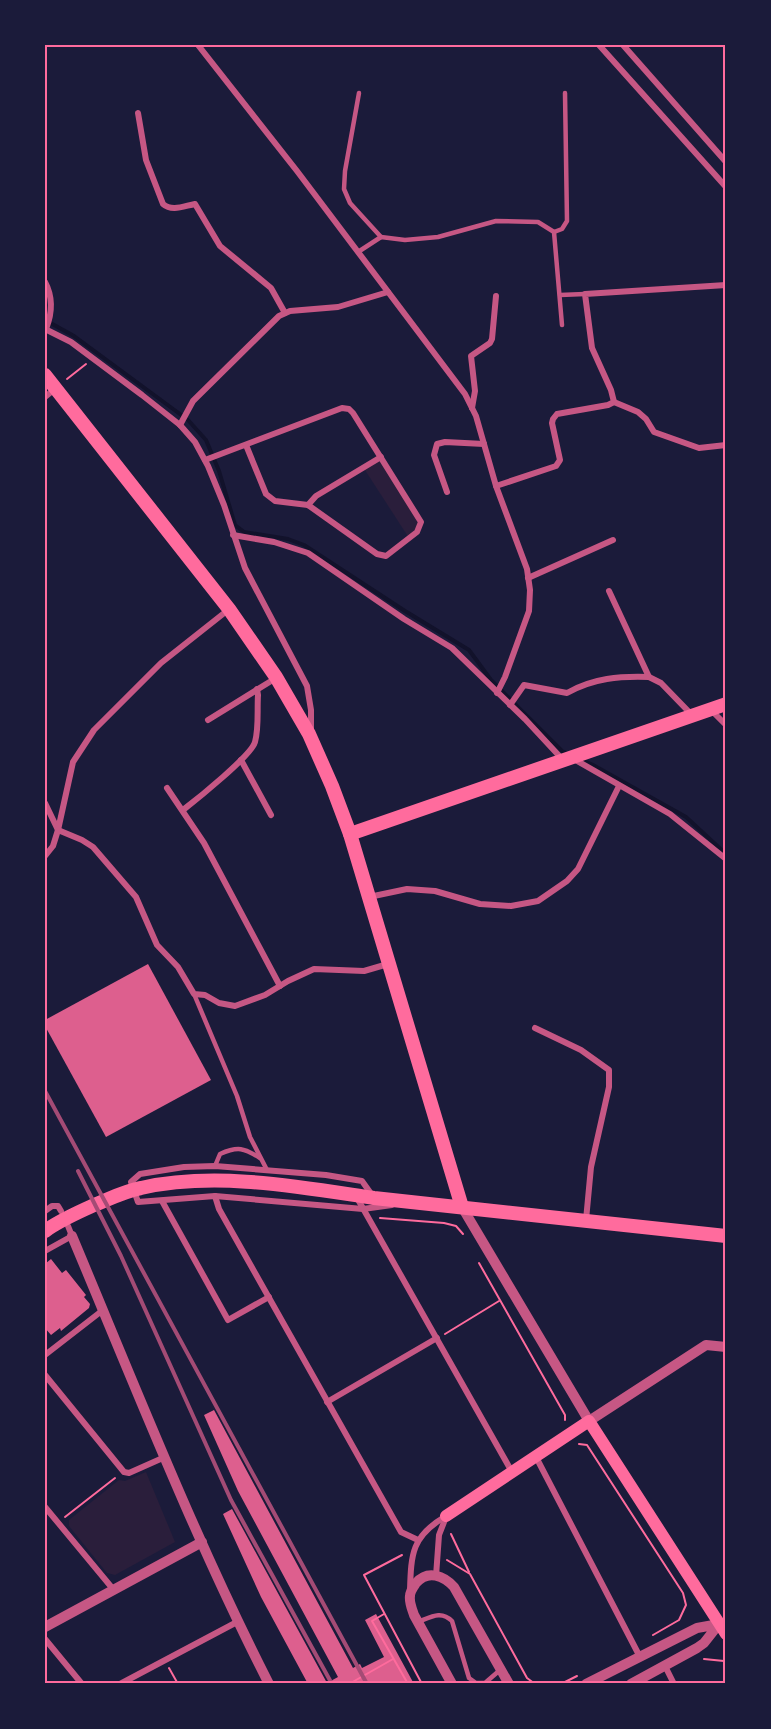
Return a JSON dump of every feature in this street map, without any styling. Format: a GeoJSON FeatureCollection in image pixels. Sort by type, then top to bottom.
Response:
{"type":"FeatureCollection","features":[{"type":"Feature","properties":{"kind":"main road"},"geometry":{"type":"LineString","coordinates":[[45,375],[50,393],[229,609],[276,677],[309,734],[350,834],[462,1207]]}},
{"type":"Feature","properties":{"kind":"main road"},"geometry":{"type":"LineString","coordinates":[[350,834],[726,704]]}},
{"type":"Feature","properties":{"kind":"main road"},"geometry":{"type":"LineString","coordinates":[[45,1231],[64,1219],[138,1189],[156,1185],[232,1181],[726,1236]]}},
{"type":"Feature","properties":{"kind":"main road"},"geometry":{"type":"LineString","coordinates":[[447,1522],[512,1473],[589,1421],[724,1626]]}},
{"type":"Feature","properties":{"kind":"street"},"geometry":{"type":"LineString","coordinates":[[198,45],[465,394],[476,416],[496,486],[527,569],[530,590],[529,611],[497,693]]}},
{"type":"Feature","properties":{"kind":"street"},"geometry":{"type":"LineString","coordinates":[[599,45],[726,187]]}},
{"type":"Feature","properties":{"kind":"street"},"geometry":{"type":"LineString","coordinates":[[623,45],[726,162]]}},
{"type":"Feature","properties":{"kind":"street"},"geometry":{"type":"LineString","coordinates":[[138,114],[146,160],[163,204],[173,209],[195,204],[220,246],[271,288],[285,313]]}},
{"type":"Feature","properties":{"kind":"street"},"geometry":{"type":"LineString","coordinates":[[45,282],[51,296],[48,323],[45,329],[71,342],[93,358],[180,426],[195,442],[224,505],[244,568],[307,686],[312,730],[309,734]]}},
{"type":"Feature","properties":{"kind":"street"},"geometry":{"type":"LineString","coordinates":[[614,402],[592,348],[585,294],[726,285]]}},
{"type":"Feature","properties":{"kind":"street"},"geometry":{"type":"LineString","coordinates":[[180,426],[193,401],[279,316],[290,311],[338,307],[388,292]]}},
{"type":"Feature","properties":{"kind":"street"},"geometry":{"type":"LineString","coordinates":[[472,408],[475,391],[471,356],[490,343],[492,339],[496,296]]}},
{"type":"Feature","properties":{"kind":"street"},"geometry":{"type":"LineString","coordinates":[[496,486],[556,466],[561,460],[552,423],[557,414],[614,402],[638,412],[646,419],[654,432],[699,448],[726,445]]}},
{"type":"Feature","properties":{"kind":"street"},"geometry":{"type":"LineString","coordinates":[[205,460],[342,408],[349,409],[421,522],[417,532],[386,556],[376,554],[308,505],[275,501],[266,494],[246,445]]}},
{"type":"Feature","properties":{"kind":"street"},"geometry":{"type":"LineString","coordinates":[[447,492],[434,455],[437,444],[445,442],[484,444]]}},
{"type":"Feature","properties":{"kind":"street"},"geometry":{"type":"LineString","coordinates":[[308,505],[316,496],[381,457]]}},
{"type":"Feature","properties":{"kind":"street"},"geometry":{"type":"LineString","coordinates":[[233,535],[274,542],[308,553],[404,619],[452,648],[568,759],[670,814],[726,859]]}},
{"type":"Feature","properties":{"kind":"street"},"geometry":{"type":"LineString","coordinates":[[528,578],[613,540]]}},
{"type":"Feature","properties":{"kind":"street"},"geometry":{"type":"LineString","coordinates":[[609,591],[649,677]]}},
{"type":"Feature","properties":{"kind":"street"},"geometry":{"type":"LineString","coordinates":[[45,856],[58,830],[73,762],[94,730],[161,663],[229,609]]}},
{"type":"Feature","properties":{"kind":"street"},"geometry":{"type":"LineString","coordinates":[[207,720],[276,677]]}},
{"type":"Feature","properties":{"kind":"street"},"geometry":{"type":"LineString","coordinates":[[510,705],[524,685],[567,693],[580,685],[611,677],[649,677],[661,683],[692,716]]}},
{"type":"Feature","properties":{"kind":"street"},"geometry":{"type":"LineString","coordinates":[[183,810],[218,782],[252,749],[255,742],[257,689]]}},
{"type":"Feature","properties":{"kind":"street"},"geometry":{"type":"LineString","coordinates":[[710,709],[726,725]]}},
{"type":"Feature","properties":{"kind":"street"},"geometry":{"type":"LineString","coordinates":[[241,759],[271,815]]}},
{"type":"Feature","properties":{"kind":"street"},"geometry":{"type":"LineString","coordinates":[[369,897],[407,889],[435,891],[480,904],[511,906],[538,901],[567,881],[578,869],[619,786]]}},
{"type":"Feature","properties":{"kind":"street"},"geometry":{"type":"LineString","coordinates":[[166,788],[204,843],[280,986]]}},
{"type":"Feature","properties":{"kind":"street"},"geometry":{"type":"LineString","coordinates":[[45,803],[58,830],[93,847],[136,897],[157,945],[178,967],[194,993],[205,995],[219,1004],[235,1006],[265,995],[314,969],[364,971],[388,964]]}},
{"type":"Feature","properties":{"kind":"street"},"geometry":{"type":"LineString","coordinates":[[534,1028],[581,1050],[609,1071],[609,1087],[591,1167],[586,1220]]}},
{"type":"Feature","properties":{"kind":"street"},"geometry":{"type":"LineString","coordinates":[[374,1198],[362,1181],[326,1175],[214,1166],[184,1167],[140,1174],[130,1182],[138,1202],[215,1196],[363,1209],[409,1202]]}},
{"type":"Feature","properties":{"kind":"street"},"geometry":{"type":"LineString","coordinates":[[215,1196],[219,1209],[401,1532],[418,1540]]}},
{"type":"Feature","properties":{"kind":"street"},"geometry":{"type":"LineString","coordinates":[[356,1196],[512,1473]]}},
{"type":"Feature","properties":{"kind":"street"},"geometry":{"type":"LineString","coordinates":[[162,1201],[228,1320],[269,1297]]}},
{"type":"Feature","properties":{"kind":"street"},"geometry":{"type":"LineString","coordinates":[[45,1210],[58,1206],[61,1211]]}},
{"type":"Feature","properties":{"kind":"street"},"geometry":{"type":"LineString","coordinates":[[462,1207],[589,1421],[706,1345],[726,1347]]}},
{"type":"Feature","properties":{"kind":"street"},"geometry":{"type":"LineString","coordinates":[[45,1251],[70,1231],[237,1622],[269,1684]]}},
{"type":"Feature","properties":{"kind":"street"},"geometry":{"type":"LineString","coordinates":[[45,1355],[103,1310]]}},
{"type":"Feature","properties":{"kind":"street"},"geometry":{"type":"LineString","coordinates":[[327,1402],[437,1338]]}},
{"type":"Feature","properties":{"kind":"street"},"geometry":{"type":"LineString","coordinates":[[45,1375],[124,1472],[129,1473],[165,1456]]}},
{"type":"Feature","properties":{"kind":"street"},"geometry":{"type":"LineString","coordinates":[[536,1457],[640,1657]]}},
{"type":"Feature","properties":{"kind":"street"},"geometry":{"type":"LineString","coordinates":[[45,1507],[114,1589]]}},
{"type":"Feature","properties":{"kind":"street"},"geometry":{"type":"LineString","coordinates":[[447,1522],[431,1525],[418,1540],[410,1574],[410,1605],[452,1684]]}},
{"type":"Feature","properties":{"kind":"street"},"geometry":{"type":"LineString","coordinates":[[436,1576],[439,1535],[447,1522]]}},
{"type":"Feature","properties":{"kind":"street"},"geometry":{"type":"LineString","coordinates":[[45,1627],[202,1542]]}},
{"type":"Feature","properties":{"kind":"street"},"geometry":{"type":"LineString","coordinates":[[410,1594],[415,1584],[429,1575],[447,1580],[454,1587],[509,1684]]}},
{"type":"Feature","properties":{"kind":"street"},"geometry":{"type":"LineString","coordinates":[[120,1684],[237,1622]]}},
{"type":"Feature","properties":{"kind":"street"},"geometry":{"type":"LineString","coordinates":[[586,1684],[697,1628],[724,1626]]}},
{"type":"Feature","properties":{"kind":"street"},"geometry":{"type":"LineString","coordinates":[[631,1684],[697,1648],[724,1626]]}},
{"type":"Feature","properties":{"kind":"street"},"geometry":{"type":"LineString","coordinates":[[45,1640],[82,1684]]}},
{"type":"Feature","properties":{"kind":"street"},"geometry":{"type":"LineString","coordinates":[[665,1666],[674,1684]]}},
{"type":"Feature","properties":{"kind":"lane"},"geometry":{"type":"LineString","coordinates":[[359,93],[344,189],[350,203],[381,237]]}},
{"type":"Feature","properties":{"kind":"lane"},"geometry":{"type":"LineString","coordinates":[[554,232],[562,229],[567,221],[565,93]]}},
{"type":"Feature","properties":{"kind":"lane"},"geometry":{"type":"LineString","coordinates":[[358,252],[381,237],[405,240],[438,237],[496,221],[538,222],[554,232]]}},
{"type":"Feature","properties":{"kind":"lane"},"geometry":{"type":"LineString","coordinates":[[554,232],[562,325]]}},
{"type":"Feature","properties":{"kind":"lane"},"geometry":{"type":"LineString","coordinates":[[560,295],[585,294]]}},
{"type":"Feature","properties":{"kind":"lane"},"geometry":{"type":"LineString","coordinates":[[194,993],[237,1096],[250,1137],[267,1170]]}},
{"type":"Feature","properties":{"kind":"lane"},"geometry":{"type":"LineString","coordinates":[[214,1166],[220,1154],[232,1149],[247,1149],[260,1158]]}},
{"type":"Feature","properties":{"kind":"lane"},"geometry":{"type":"LineString","coordinates":[[418,1622],[439,1614],[447,1616],[452,1621],[469,1678],[476,1683],[485,1683],[501,1670]]}},
{"type":"Feature","properties":{"kind":"path"},"geometry":{"type":"LineString","coordinates":[[50,393],[93,358]]}},
{"type":"Feature","properties":{"kind":"path"},"geometry":{"type":"LineString","coordinates":[[377,1218],[456,1226],[466,1238]]}},
{"type":"Feature","properties":{"kind":"path"},"geometry":{"type":"LineString","coordinates":[[478,1259],[565,1414],[565,1427]]}},
{"type":"Feature","properties":{"kind":"path"},"geometry":{"type":"LineString","coordinates":[[437,1338],[500,1301]]}},
{"type":"Feature","properties":{"kind":"path"},"geometry":{"type":"LineString","coordinates":[[574,1443],[587,1445],[683,1593],[686,1605],[679,1620],[652,1636]]}},
{"type":"Feature","properties":{"kind":"path"},"geometry":{"type":"LineString","coordinates":[[58,1523],[124,1472]]}},
{"type":"Feature","properties":{"kind":"path"},"geometry":{"type":"LineString","coordinates":[[447,1522],[470,1574],[527,1678],[535,1684]]}},
{"type":"Feature","properties":{"kind":"path"},"geometry":{"type":"LineString","coordinates":[[406,1553],[364,1575],[422,1684]]}},
{"type":"Feature","properties":{"kind":"path"},"geometry":{"type":"LineString","coordinates":[[446,1560],[470,1574]]}},
{"type":"Feature","properties":{"kind":"path"},"geometry":{"type":"LineString","coordinates":[[384,1614],[372,1621],[408,1684]]}},
{"type":"Feature","properties":{"kind":"path"},"geometry":{"type":"LineString","coordinates":[[348,1684],[394,1658]]}},
{"type":"Feature","properties":{"kind":"path"},"geometry":{"type":"LineString","coordinates":[[696,1663],[704,1659],[726,1662]]}},
{"type":"Feature","properties":{"kind":"path"},"geometry":{"type":"LineString","coordinates":[[164,1660],[178,1684]]}},
{"type":"Feature","properties":{"kind":"shaded area"},"geometry":{"type":"Polygon","coordinates":[[[381,457],[421,522],[409,538],[363,467],[381,457]]]}},
{"type":"Feature","properties":{"kind":"shaded area"},"geometry":{"type":"Polygon","coordinates":[[[146,1472],[175,1542],[115,1575],[107,1573],[69,1526],[69,1520],[119,1480],[125,1481],[146,1472]]]}},
{"type":"Feature","properties":{"kind":"building"},"geometry":{"type":"Polygon","coordinates":[[[148,964],[211,1080],[106,1137],[45,1026],[45,1020],[148,964]]]}},
{"type":"Feature","properties":{"kind":"building"},"geometry":{"type":"Polygon","coordinates":[[[51,1259],[62,1273],[66,1270],[86,1295],[84,1297],[90,1304],[89,1308],[61,1331],[60,1328],[51,1335],[45,1328],[45,1264],[51,1259]]]}},
{"type":"Feature","properties":{"kind":"building"},"geometry":{"type":"Polygon","coordinates":[[[214,1410],[353,1668],[360,1664],[362,1668],[384,1657],[365,1620],[376,1614],[414,1684],[308,1684],[261,1597],[223,1514],[232,1509],[327,1683],[338,1677],[238,1491],[204,1415],[214,1410]]]}},
{"type":"Feature","properties":{"kind":"waterway"},"geometry":{"type":"LineString","coordinates":[[45,320],[74,336],[188,420],[206,440],[219,471],[235,525],[244,532],[288,539],[304,545],[469,650],[491,680],[562,751],[568,754]]}},
{"type":"Feature","properties":{"kind":"waterway"},"geometry":{"type":"LineString","coordinates":[[580,759],[686,817],[726,854]]}},
{"type":"Feature","properties":{"kind":"railway"},"geometry":{"type":"LineString","coordinates":[[45,1091],[367,1684]]}},
{"type":"Feature","properties":{"kind":"railway"},"geometry":{"type":"LineString","coordinates":[[78,1171],[121,1256],[231,1500],[332,1684]]}}]}
